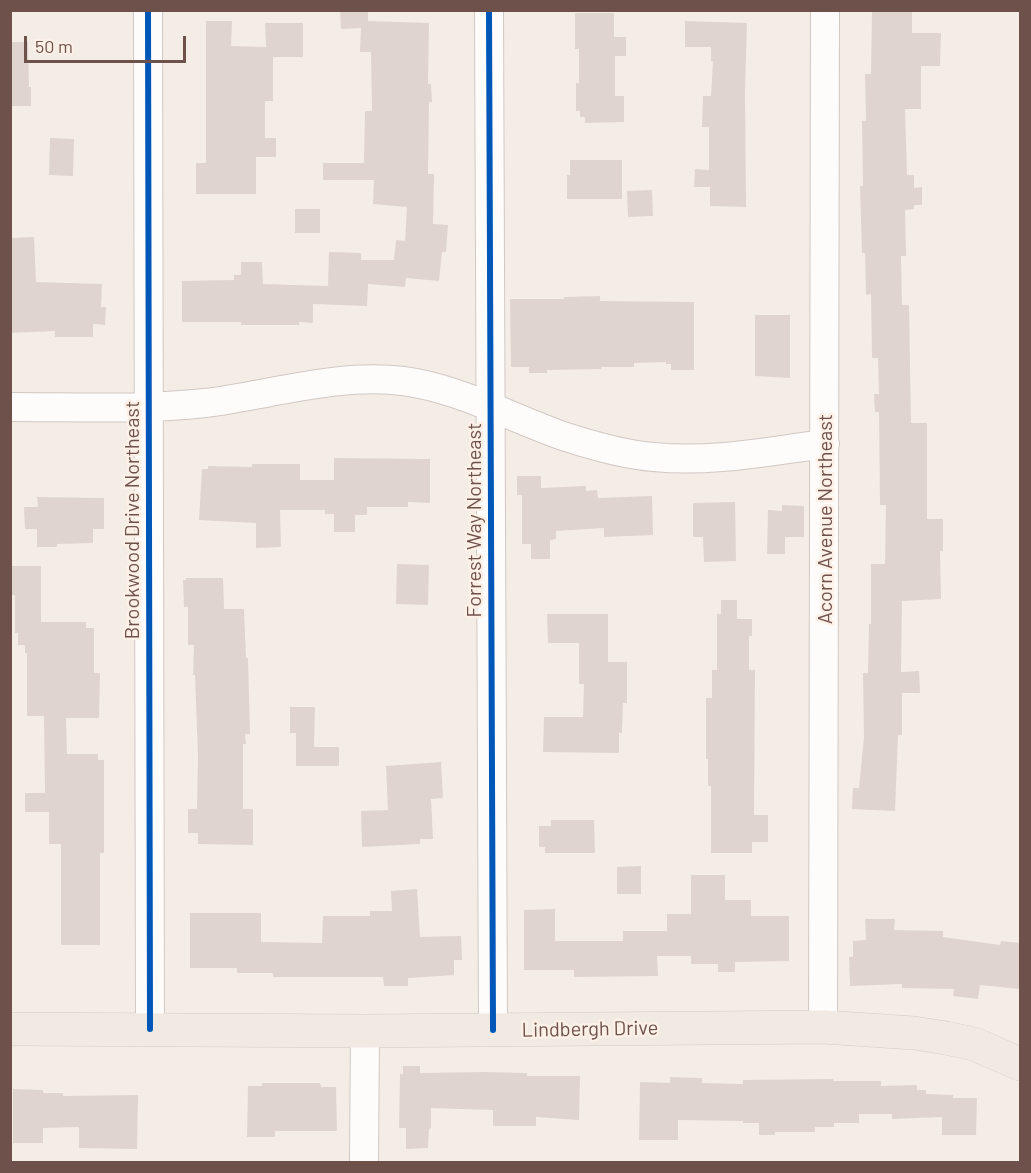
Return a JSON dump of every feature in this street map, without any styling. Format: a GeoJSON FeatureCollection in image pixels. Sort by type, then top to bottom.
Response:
{"type":"FeatureCollection","features":[{"type":"Feature","properties":{"kind":"main road","name":"Lindbergh Drive"},"geometry":{"type":"LineString","coordinates":[[10,1029],[365,1031],[823,1027],[914,1033],[946,1038],[974,1044],[1020,1064]]}},
{"type":"Feature","properties":{"kind":"street","name":"Brookwood Drive Northeast"},"geometry":{"type":"LineString","coordinates":[[148,10],[150,1029]]}},
{"type":"Feature","properties":{"kind":"street","name":"Forrest Way Northeast"},"geometry":{"type":"LineString","coordinates":[[489,10],[493,1030]]}},
{"type":"Feature","properties":{"kind":"street","name":"Acorn Avenue Northeast"},"geometry":{"type":"LineString","coordinates":[[823,1027],[825,10]]}},
{"type":"Feature","properties":{"kind":"street"},"geometry":{"type":"LineString","coordinates":[[10,407],[149,407],[205,403],[373,379],[431,386],[567,437],[619,452],[654,458],[709,458],[825,444]]}},
{"type":"Feature","properties":{"kind":"street"},"geometry":{"type":"LineString","coordinates":[[364,1162],[365,1031]]}},
{"type":"Feature","properties":{"kind":"building"},"geometry":{"type":"Polygon","coordinates":[[[340,10],[368,10],[368,21],[429,23],[428,84],[431,84],[432,102],[429,102],[428,174],[434,174],[433,224],[448,225],[446,252],[442,252],[439,281],[406,278],[405,287],[368,284],[367,306],[313,304],[313,323],[241,325],[241,322],[182,322],[182,281],[234,280],[234,275],[241,275],[241,262],[262,262],[263,284],[328,286],[329,252],[361,253],[361,260],[394,260],[396,240],[405,241],[407,207],[373,204],[374,180],[323,180],[323,163],[364,163],[365,111],[372,111],[371,52],[360,52],[361,28],[341,29],[340,10]]]}},
{"type":"Feature","properties":{"kind":"building"},"geometry":{"type":"Polygon","coordinates":[[[872,10],[912,10],[912,33],[941,33],[940,66],[921,66],[921,109],[905,109],[907,175],[914,175],[914,188],[922,187],[922,205],[914,205],[914,209],[905,210],[906,256],[901,256],[902,305],[909,305],[911,423],[927,423],[927,519],[943,519],[943,551],[940,551],[941,599],[902,601],[901,672],[919,671],[920,693],[902,693],[902,735],[898,735],[895,811],[852,809],[853,788],[859,788],[864,737],[863,673],[868,673],[871,564],[885,564],[886,505],[880,505],[879,412],[875,412],[874,394],[879,394],[878,358],[872,358],[871,294],[866,295],[860,186],[863,186],[862,121],[866,121],[865,74],[871,74],[872,10]]]}},
{"type":"Feature","properties":{"kind":"building"},"geometry":{"type":"Polygon","coordinates":[[[575,13],[614,13],[614,37],[626,37],[626,56],[615,56],[615,96],[624,96],[624,122],[585,123],[585,117],[580,117],[580,111],[576,111],[579,49],[575,49],[575,13]]]}},
{"type":"Feature","properties":{"kind":"building"},"geometry":{"type":"Polygon","coordinates":[[[206,21],[232,21],[231,46],[266,47],[265,23],[303,23],[303,57],[273,57],[273,101],[265,101],[265,138],[276,138],[276,157],[256,157],[256,194],[196,194],[196,163],[206,163],[206,21]]]}},
{"type":"Feature","properties":{"kind":"building"},"geometry":{"type":"Polygon","coordinates":[[[685,21],[747,23],[746,207],[710,206],[710,187],[694,187],[695,169],[709,170],[709,127],[702,127],[703,96],[711,96],[713,61],[711,61],[711,47],[685,47],[685,21]]]}},
{"type":"Feature","properties":{"kind":"building"},"geometry":{"type":"Polygon","coordinates":[[[10,42],[28,42],[31,106],[10,106],[10,42]]]}},
{"type":"Feature","properties":{"kind":"building"},"geometry":{"type":"Polygon","coordinates":[[[50,138],[74,139],[73,176],[49,175],[50,138]]]}},
{"type":"Feature","properties":{"kind":"building"},"geometry":{"type":"Polygon","coordinates":[[[570,160],[622,160],[622,199],[567,199],[567,175],[570,175],[570,160]]]}},
{"type":"Feature","properties":{"kind":"building"},"geometry":{"type":"Polygon","coordinates":[[[652,190],[653,216],[628,217],[627,191],[652,190]]]}},
{"type":"Feature","properties":{"kind":"building"},"geometry":{"type":"Polygon","coordinates":[[[295,209],[320,209],[320,233],[295,233],[295,209]]]}},
{"type":"Feature","properties":{"kind":"building"},"geometry":{"type":"Polygon","coordinates":[[[34,237],[36,282],[102,284],[101,307],[106,307],[105,325],[93,324],[93,337],[55,337],[55,331],[10,333],[11,238],[34,237]]]}},
{"type":"Feature","properties":{"kind":"building"},"geometry":{"type":"Polygon","coordinates":[[[600,296],[600,301],[694,302],[694,370],[671,370],[671,364],[666,364],[666,362],[634,363],[634,367],[547,370],[547,373],[529,373],[529,367],[511,367],[510,299],[600,296]]]}},
{"type":"Feature","properties":{"kind":"building"},"geometry":{"type":"Polygon","coordinates":[[[755,315],[790,315],[790,378],[755,376],[755,315]]]}},
{"type":"Feature","properties":{"kind":"building"},"geometry":{"type":"Polygon","coordinates":[[[334,458],[430,459],[430,503],[408,502],[408,507],[367,507],[367,515],[355,515],[355,532],[334,532],[334,514],[325,514],[325,510],[280,510],[281,547],[256,548],[256,523],[199,520],[202,469],[208,469],[208,466],[252,467],[252,464],[300,464],[300,480],[334,480],[334,458]]]}},
{"type":"Feature","properties":{"kind":"building"},"geometry":{"type":"Polygon","coordinates":[[[517,476],[541,476],[541,488],[586,486],[586,491],[597,490],[598,498],[652,496],[653,535],[604,537],[604,528],[556,531],[556,539],[550,540],[550,559],[531,559],[531,544],[522,544],[522,495],[517,495],[517,476]]]}},
{"type":"Feature","properties":{"kind":"building"},"geometry":{"type":"Polygon","coordinates":[[[37,497],[104,498],[104,529],[93,529],[93,543],[37,547],[37,529],[25,529],[24,507],[38,507],[37,497]]]}},
{"type":"Feature","properties":{"kind":"building"},"geometry":{"type":"Polygon","coordinates":[[[735,502],[736,561],[704,562],[703,537],[693,537],[693,503],[735,502]]]}},
{"type":"Feature","properties":{"kind":"building"},"geometry":{"type":"Polygon","coordinates":[[[782,505],[804,506],[804,537],[785,537],[785,554],[767,554],[768,510],[782,511],[782,505]]]}},
{"type":"Feature","properties":{"kind":"building"},"geometry":{"type":"Polygon","coordinates":[[[397,564],[429,565],[428,605],[396,604],[397,564]]]}},
{"type":"Feature","properties":{"kind":"building"},"geometry":{"type":"Polygon","coordinates":[[[12,566],[41,566],[41,622],[86,622],[86,628],[94,628],[94,673],[100,673],[99,718],[66,718],[67,754],[98,754],[98,760],[104,760],[104,853],[100,853],[100,945],[61,945],[61,844],[49,844],[49,812],[25,812],[25,793],[45,793],[44,716],[27,716],[27,653],[25,653],[25,645],[18,645],[18,633],[15,633],[12,566]]]}},
{"type":"Feature","properties":{"kind":"building"},"geometry":{"type":"Polygon","coordinates":[[[186,578],[223,578],[224,609],[244,609],[250,734],[245,734],[246,744],[243,744],[243,809],[253,809],[253,845],[198,844],[198,833],[188,833],[188,809],[197,809],[198,756],[195,675],[193,675],[194,645],[188,645],[188,607],[184,607],[183,580],[186,578]]]}},
{"type":"Feature","properties":{"kind":"building"},"geometry":{"type":"Polygon","coordinates":[[[721,600],[737,600],[737,619],[752,619],[752,636],[749,636],[749,670],[755,670],[754,815],[768,815],[768,842],[752,842],[752,853],[711,853],[711,786],[708,786],[708,759],[706,759],[706,698],[712,698],[712,670],[717,670],[717,614],[721,614],[721,600]]]}},
{"type":"Feature","properties":{"kind":"building"},"geometry":{"type":"Polygon","coordinates":[[[547,614],[608,614],[608,662],[627,662],[627,703],[623,703],[619,753],[543,752],[544,717],[583,717],[584,684],[579,684],[579,643],[548,643],[547,614]]]}},
{"type":"Feature","properties":{"kind":"building"},"geometry":{"type":"Polygon","coordinates":[[[290,707],[315,707],[314,747],[339,747],[339,766],[296,766],[296,733],[290,733],[290,707]]]}},
{"type":"Feature","properties":{"kind":"building"},"geometry":{"type":"Polygon","coordinates":[[[441,762],[443,798],[431,799],[433,839],[420,839],[420,844],[362,847],[361,811],[388,810],[386,766],[441,762]]]}},
{"type":"Feature","properties":{"kind":"building"},"geometry":{"type":"Polygon","coordinates":[[[551,820],[594,820],[595,853],[545,853],[545,847],[539,847],[539,826],[551,826],[551,820]]]}},
{"type":"Feature","properties":{"kind":"building"},"geometry":{"type":"Polygon","coordinates":[[[641,866],[641,894],[617,894],[617,867],[641,866]]]}},
{"type":"Feature","properties":{"kind":"building"},"geometry":{"type":"Polygon","coordinates":[[[691,875],[725,875],[725,900],[751,900],[751,916],[789,916],[789,961],[735,962],[735,972],[718,972],[718,964],[691,964],[691,956],[657,956],[658,976],[574,977],[574,970],[524,970],[524,910],[555,909],[555,941],[623,941],[623,931],[667,931],[667,914],[691,914],[691,875]]]}},
{"type":"Feature","properties":{"kind":"building"},"geometry":{"type":"Polygon","coordinates":[[[417,889],[420,937],[461,936],[462,960],[454,960],[454,975],[408,978],[408,986],[384,986],[383,977],[273,977],[273,973],[237,973],[237,968],[190,968],[190,913],[261,913],[261,942],[322,943],[323,916],[370,916],[370,911],[392,911],[391,891],[417,889]]]}},
{"type":"Feature","properties":{"kind":"building"},"geometry":{"type":"Polygon","coordinates":[[[865,919],[895,919],[894,930],[943,931],[943,937],[1000,945],[1001,941],[1020,943],[1020,989],[980,985],[978,999],[953,996],[954,989],[902,988],[902,984],[850,986],[849,957],[853,957],[853,941],[866,940],[865,919]]]}},
{"type":"Feature","properties":{"kind":"building"},"geometry":{"type":"Polygon","coordinates":[[[403,1066],[420,1066],[420,1073],[483,1072],[527,1073],[527,1076],[580,1076],[579,1120],[536,1117],[536,1126],[493,1126],[493,1110],[431,1108],[428,1148],[406,1149],[406,1128],[399,1128],[400,1074],[403,1074],[403,1066]]]}},
{"type":"Feature","properties":{"kind":"building"},"geometry":{"type":"Polygon","coordinates":[[[670,1077],[702,1078],[702,1083],[743,1084],[743,1080],[833,1079],[833,1081],[881,1081],[881,1086],[917,1085],[917,1090],[926,1090],[926,1094],[953,1095],[953,1098],[977,1098],[976,1135],[942,1135],[942,1117],[892,1119],[892,1114],[859,1114],[859,1123],[834,1123],[834,1127],[815,1127],[815,1132],[775,1132],[775,1135],[759,1135],[759,1123],[678,1120],[678,1140],[639,1140],[640,1082],[670,1083],[670,1077]]]}},
{"type":"Feature","properties":{"kind":"building"},"geometry":{"type":"Polygon","coordinates":[[[262,1083],[320,1083],[321,1087],[336,1087],[337,1131],[275,1131],[275,1137],[247,1137],[248,1086],[262,1086],[262,1083]]]}},
{"type":"Feature","properties":{"kind":"building"},"geometry":{"type":"Polygon","coordinates":[[[13,1089],[43,1090],[43,1093],[63,1093],[63,1096],[138,1095],[137,1149],[79,1148],[79,1127],[43,1128],[43,1143],[13,1143],[13,1089]]]}},
{"type":"Feature","properties":{"kind":"cycle path"},"geometry":{"type":"LineString","coordinates":[[148,10],[150,1029]]}},
{"type":"Feature","properties":{"kind":"cycle path"},"geometry":{"type":"LineString","coordinates":[[489,10],[493,1030]]}}]}
